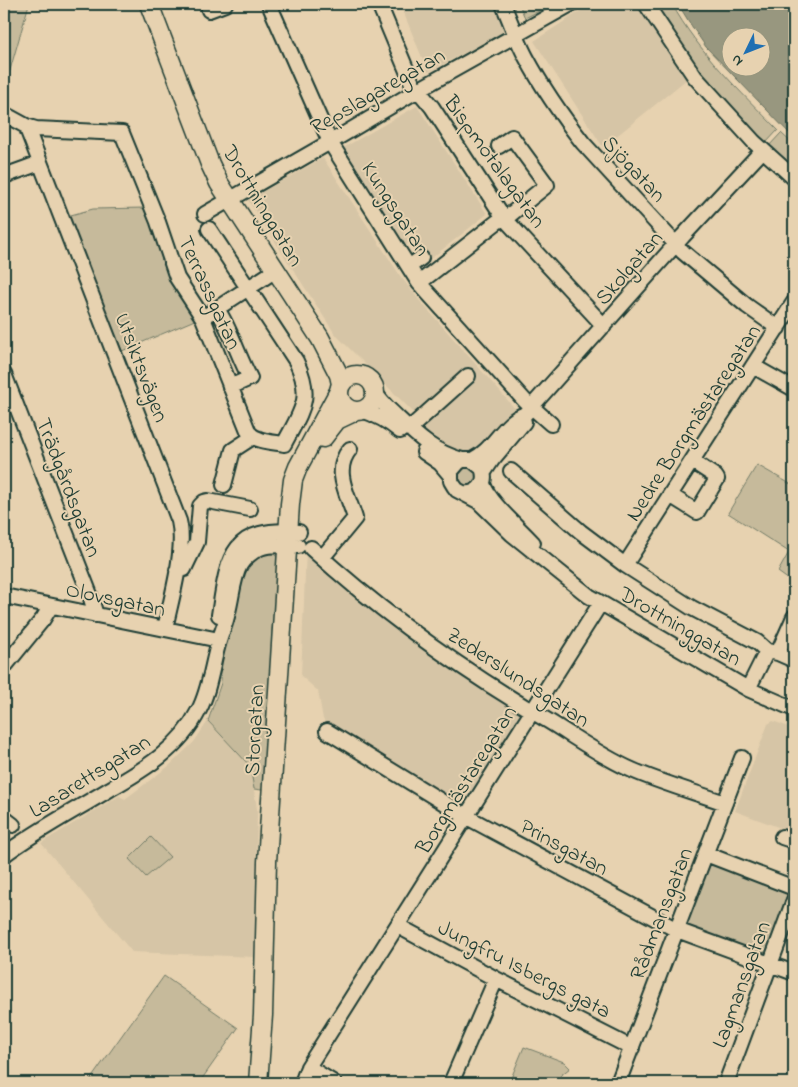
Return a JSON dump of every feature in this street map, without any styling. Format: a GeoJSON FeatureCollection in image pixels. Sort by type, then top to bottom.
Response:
{"type":"FeatureCollection","features":[{"type":"Feature","properties":{"kind":"main road","name":"Drottninggatan"},"geometry":{"type":"LineString","coordinates":[[149,4],[210,164],[230,199],[320,338],[339,375],[340,387]]}},
{"type":"Feature","properties":{"kind":"main road","name":"Drottninggatan"},"geometry":{"type":"LineString","coordinates":[[320,338],[359,375]]}},
{"type":"Feature","properties":{"kind":"main road"},"geometry":{"type":"LineString","coordinates":[[359,375],[372,383],[375,392],[371,403],[359,410],[352,410],[343,404],[339,396],[340,387],[347,378],[359,375]]}},
{"type":"Feature","properties":{"kind":"main road","name":"Storgatan"},"geometry":{"type":"LineString","coordinates":[[265,1083],[272,994],[276,835],[282,746],[289,681],[296,540],[293,480],[298,466],[340,387]]}},
{"type":"Feature","properties":{"kind":"main road","name":"Storgatan"},"geometry":{"type":"LineString","coordinates":[[258,1083],[263,1015],[267,862],[296,540],[304,480],[316,448],[332,424],[344,416],[359,410]]}},
{"type":"Feature","properties":{"kind":"street"},"geometry":{"type":"LineString","coordinates":[[209,10],[225,4]]}},
{"type":"Feature","properties":{"kind":"street","name":"Kungsgatan"},"geometry":{"type":"LineString","coordinates":[[270,4],[330,142],[400,253],[415,263],[419,283],[528,410],[551,424]]}},
{"type":"Feature","properties":{"kind":"street","name":"Bispmotalagatan"},"geometry":{"type":"LineString","coordinates":[[379,4],[412,83],[432,107],[504,218],[604,326]]}},
{"type":"Feature","properties":{"kind":"street","name":"Sjögatan"},"geometry":{"type":"LineString","coordinates":[[503,4],[526,56],[583,143],[676,245],[715,280],[778,328]]}},
{"type":"Feature","properties":{"kind":"street","name":"Repslagaregatan"},"geometry":{"type":"LineString","coordinates":[[205,214],[418,90],[513,29],[571,4]]}},
{"type":"Feature","properties":{"kind":"street"},"geometry":{"type":"LineString","coordinates":[[646,4],[687,68],[763,150],[794,178]]}},
{"type":"Feature","properties":{"kind":"street"},"geometry":{"type":"LineString","coordinates":[[4,114],[26,126]]}},
{"type":"Feature","properties":{"kind":"street","name":"Terrassgatan"},"geometry":{"type":"LineString","coordinates":[[26,126],[46,130],[122,133],[177,278],[203,318],[246,428],[253,437]]}},
{"type":"Feature","properties":{"kind":"street","name":"Utsiktsvägen"},"geometry":{"type":"LineString","coordinates":[[26,126],[177,513],[182,535],[181,549],[165,629]]}},
{"type":"Feature","properties":{"kind":"street"},"geometry":{"type":"LineString","coordinates":[[419,283],[547,185],[512,137],[499,146]]}},
{"type":"Feature","properties":{"kind":"street","name":"Skolgatan"},"geometry":{"type":"LineString","coordinates":[[467,460],[486,451],[517,417],[528,410],[763,150]]}},
{"type":"Feature","properties":{"kind":"street"},"geometry":{"type":"LineString","coordinates":[[4,176],[40,163]]}},
{"type":"Feature","properties":{"kind":"street"},"geometry":{"type":"LineString","coordinates":[[208,229],[296,361],[304,378],[306,391],[304,405],[284,444],[253,437],[233,450],[224,485]]}},
{"type":"Feature","properties":{"kind":"street"},"geometry":{"type":"LineString","coordinates":[[203,318],[276,270]]}},
{"type":"Feature","properties":{"kind":"street","name":"Nedre Borgmästaregatan"},"geometry":{"type":"LineString","coordinates":[[625,564],[794,302]]}},
{"type":"Feature","properties":{"kind":"street"},"geometry":{"type":"LineString","coordinates":[[216,309],[224,320],[240,360],[250,378],[230,387]]}},
{"type":"Feature","properties":{"kind":"street"},"geometry":{"type":"LineString","coordinates":[[753,366],[792,388]]}},
{"type":"Feature","properties":{"kind":"street","name":"Trädgårdsgatan"},"geometry":{"type":"LineString","coordinates":[[4,374],[89,592],[96,615]]}},
{"type":"Feature","properties":{"kind":"street"},"geometry":{"type":"LineString","coordinates":[[409,429],[468,376]]}},
{"type":"Feature","properties":{"kind":"street"},"geometry":{"type":"LineString","coordinates":[[359,410],[378,415],[389,422],[440,464],[451,476],[454,486],[463,493],[474,492],[483,478],[480,464],[439,452],[409,429],[385,407],[375,392]]}},
{"type":"Feature","properties":{"kind":"street","name":"Skolgatan"},"geometry":{"type":"LineString","coordinates":[[483,478],[492,460],[524,422],[528,410]]}},
{"type":"Feature","properties":{"kind":"street"},"geometry":{"type":"LineString","coordinates":[[322,558],[355,518],[341,476],[344,456],[350,449]]}},
{"type":"Feature","properties":{"kind":"street"},"geometry":{"type":"LineString","coordinates":[[451,476],[454,466],[467,460]]}},
{"type":"Feature","properties":{"kind":"street"},"geometry":{"type":"LineString","coordinates":[[670,495],[697,512],[716,479],[715,476],[692,461]]}},
{"type":"Feature","properties":{"kind":"street"},"geometry":{"type":"LineString","coordinates":[[510,471],[580,532],[625,564],[692,608],[757,642],[772,652],[794,660]]}},
{"type":"Feature","properties":{"kind":"street","name":"Drottninggatan"},"geometry":{"type":"LineString","coordinates":[[483,478],[486,492],[492,500],[519,527],[553,566]]}},
{"type":"Feature","properties":{"kind":"street","name":"Drottninggatan"},"geometry":{"type":"LineString","coordinates":[[463,493],[478,501],[512,534],[600,604],[748,690],[794,709]]}},
{"type":"Feature","properties":{"kind":"street"},"geometry":{"type":"LineString","coordinates":[[177,570],[184,569],[194,552],[197,542],[200,506],[204,502],[208,501],[250,509]]}},
{"type":"Feature","properties":{"kind":"street","name":"Zederslundsgatan"},"geometry":{"type":"LineString","coordinates":[[296,540],[322,558],[346,580],[411,631],[532,712],[631,769],[725,803]]}},
{"type":"Feature","properties":{"kind":"street","name":"Lasarettsgatan"},"geometry":{"type":"LineString","coordinates":[[4,855],[32,836],[143,770],[167,751],[181,736],[199,710],[206,695],[219,640],[226,624],[237,571],[241,563],[245,558],[261,548],[296,540]]}},
{"type":"Feature","properties":{"kind":"street","name":"Olovsgatan"},"geometry":{"type":"LineString","coordinates":[[4,596],[219,640]]}},
{"type":"Feature","properties":{"kind":"street","name":"Borgmästaregatan"},"geometry":{"type":"LineString","coordinates":[[302,1083],[308,1068],[600,604]]}},
{"type":"Feature","properties":{"kind":"street"},"geometry":{"type":"LineString","coordinates":[[4,667],[43,619],[51,606]]}},
{"type":"Feature","properties":{"kind":"street"},"geometry":{"type":"LineString","coordinates":[[748,690],[794,617]]}},
{"type":"Feature","properties":{"kind":"street","name":"Prinsgatan"},"geometry":{"type":"LineString","coordinates":[[327,731],[467,817],[676,930],[794,973]]}},
{"type":"Feature","properties":{"kind":"street","name":"Rådmansgatan"},"geometry":{"type":"LineString","coordinates":[[618,1083],[742,758]]}},
{"type":"Feature","properties":{"kind":"street"},"geometry":{"type":"LineString","coordinates":[[706,854],[794,888]]}},
{"type":"Feature","properties":{"kind":"street","name":"Lagmansgatan"},"geometry":{"type":"LineString","coordinates":[[726,1083],[794,900]]}},
{"type":"Feature","properties":{"kind":"street","name":"Jungfru Isbergs gata"},"geometry":{"type":"LineString","coordinates":[[398,926],[496,979],[632,1048]]}},
{"type":"Feature","properties":{"kind":"street"},"geometry":{"type":"LineString","coordinates":[[451,1083],[496,979]]}},
{"type":"Feature","properties":{"kind":"street"},"geometry":{"type":"LineString","coordinates":[[308,1068],[334,1083]]}},
{"type":"Feature","properties":{"kind":"shaded area"},"geometry":{"type":"Polygon","coordinates":[[[4,4],[29,4],[4,91],[4,4]]]}},
{"type":"Feature","properties":{"kind":"shaded area"},"geometry":{"type":"Polygon","coordinates":[[[400,4],[495,4],[504,30],[502,33],[428,72],[400,4]]]}},
{"type":"Feature","properties":{"kind":"shaded area"},"geometry":{"type":"Polygon","coordinates":[[[519,4],[553,4],[525,18],[519,4]]]}},
{"type":"Feature","properties":{"kind":"shaded area"},"geometry":{"type":"Polygon","coordinates":[[[591,4],[636,4],[687,79],[603,147],[534,41],[591,4]]]}},
{"type":"Feature","properties":{"kind":"shaded area"},"geometry":{"type":"Polygon","coordinates":[[[653,4],[672,4],[682,22],[720,69],[720,78],[728,78],[778,130],[765,144],[697,70],[653,4]]]}},
{"type":"Feature","properties":{"kind":"shaded area"},"geometry":{"type":"Polygon","coordinates":[[[678,4],[794,4],[794,138],[736,78],[770,78],[770,28],[720,28],[720,61],[706,47],[678,4]]]}},
{"type":"Feature","properties":{"kind":"shaded area"},"geometry":{"type":"Polygon","coordinates":[[[417,106],[487,214],[423,265],[409,243],[406,245],[343,148],[417,106]]]}},
{"type":"Feature","properties":{"kind":"shaded area"},"geometry":{"type":"Polygon","coordinates":[[[781,133],[794,145],[794,171],[768,147],[781,133]]]}},
{"type":"Feature","properties":{"kind":"shaded area"},"geometry":{"type":"Polygon","coordinates":[[[323,158],[401,277],[517,411],[478,454],[458,455],[421,435],[426,425],[335,334],[248,200],[323,158]]]}},
{"type":"Feature","properties":{"kind":"shaded area"},"geometry":{"type":"Polygon","coordinates":[[[145,208],[171,280],[197,319],[122,351],[67,216],[93,209],[145,208]]]}},
{"type":"Feature","properties":{"kind":"shaded area"},"geometry":{"type":"Polygon","coordinates":[[[757,465],[794,486],[794,569],[789,580],[778,572],[789,552],[728,513],[757,465]]]}},
{"type":"Feature","properties":{"kind":"shaded area"},"geometry":{"type":"Polygon","coordinates":[[[468,467],[475,470],[478,477],[475,484],[468,487],[461,484],[458,477],[461,470],[468,467]]]}},
{"type":"Feature","properties":{"kind":"shaded area"},"geometry":{"type":"Polygon","coordinates":[[[306,549],[402,626],[522,717],[462,810],[328,727],[323,719],[318,691],[301,676],[306,549]]]}},
{"type":"Feature","properties":{"kind":"shaded area"},"geometry":{"type":"Polygon","coordinates":[[[265,552],[275,555],[280,563],[272,630],[269,791],[254,789],[250,766],[208,721],[221,683],[222,657],[238,585],[248,562],[265,552]]]}},
{"type":"Feature","properties":{"kind":"shaded area"},"geometry":{"type":"Polygon","coordinates":[[[208,721],[250,766],[257,809],[255,957],[132,952],[41,843],[119,796],[125,799],[169,766],[194,742],[208,721]]]}},
{"type":"Feature","properties":{"kind":"shaded area"},"geometry":{"type":"Polygon","coordinates":[[[773,721],[794,729],[794,833],[735,811],[768,724],[773,721]]]}},
{"type":"Feature","properties":{"kind":"shaded area"},"geometry":{"type":"Polygon","coordinates":[[[151,837],[170,857],[146,877],[129,859],[151,837]]]}},
{"type":"Feature","properties":{"kind":"shaded area"},"geometry":{"type":"Polygon","coordinates":[[[710,861],[791,891],[765,959],[685,929],[710,861]]]}},
{"type":"Feature","properties":{"kind":"shaded area"},"geometry":{"type":"Polygon","coordinates":[[[164,976],[238,1028],[199,1083],[88,1083],[164,976]]]}},
{"type":"Feature","properties":{"kind":"shaded area"},"geometry":{"type":"Polygon","coordinates":[[[524,1047],[564,1062],[570,1068],[561,1075],[558,1083],[509,1083],[524,1047]]]}}]}
